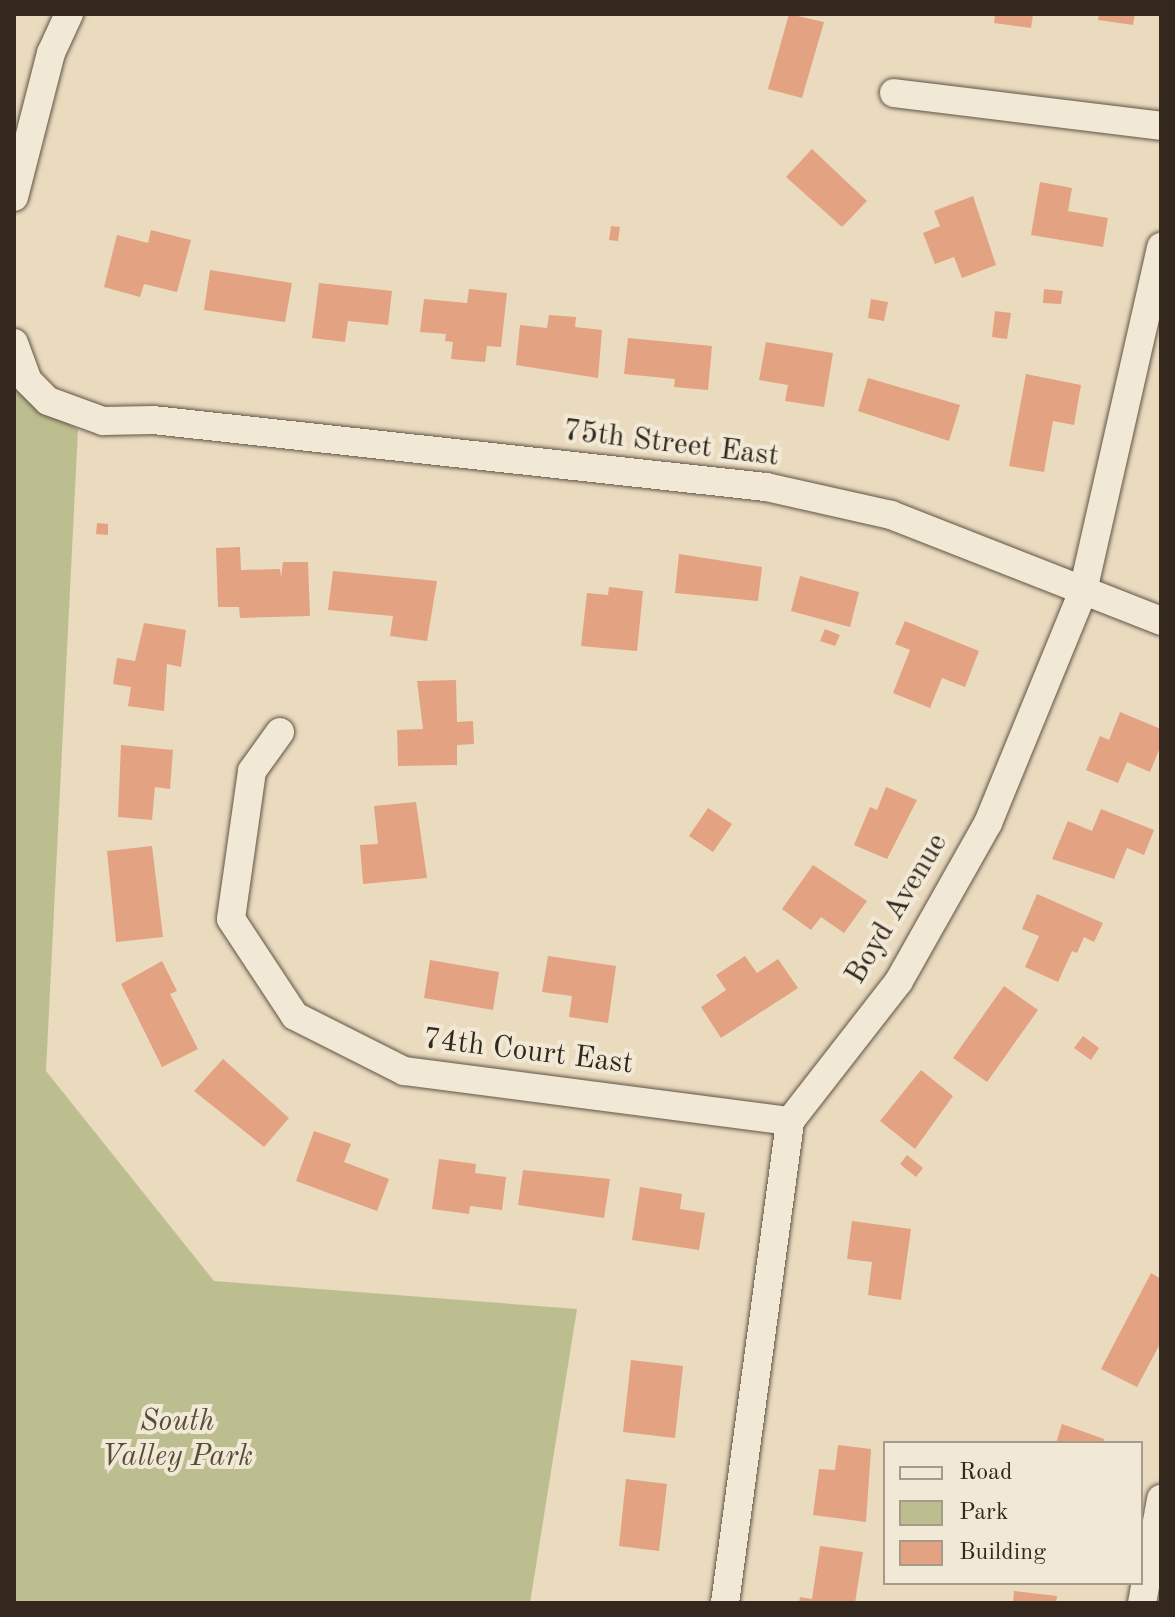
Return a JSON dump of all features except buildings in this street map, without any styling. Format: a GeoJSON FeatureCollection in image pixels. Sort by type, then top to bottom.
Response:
{"type":"FeatureCollection","features":[{"type":"Feature","properties":{"kind":"street"},"geometry":{"type":"LineString","coordinates":[[14,197],[51,53],[69,14]]}},
{"type":"Feature","properties":{"kind":"street"},"geometry":{"type":"LineString","coordinates":[[894,93],[1161,126]]}},
{"type":"Feature","properties":{"kind":"street","name":"Boyd Avenue"},"geometry":{"type":"LineString","coordinates":[[790,1121],[899,981],[988,823],[1083,591],[1161,247]]}},
{"type":"Feature","properties":{"kind":"street","name":"75th Street East"},"geometry":{"type":"LineString","coordinates":[[14,343],[28,381],[48,401],[103,421],[153,420],[766,487],[891,515],[1161,621]]}},
{"type":"Feature","properties":{"kind":"street","name":"74th Court East"},"geometry":{"type":"LineString","coordinates":[[280,732],[252,771],[231,919],[295,1016],[404,1071],[790,1121]]}},
{"type":"Feature","properties":{"kind":"street"},"geometry":{"type":"LineString","coordinates":[[725,1603],[790,1121]]}},
{"type":"Feature","properties":{"kind":"street"},"geometry":{"type":"LineString","coordinates":[[1142,1603],[1161,1499]]}},
{"type":"Feature","properties":{"kind":"green space","name":"South Valley Park"},"geometry":{"type":"Polygon","coordinates":[[[14,380],[19,390],[78,430],[46,1071],[214,1281],[577,1309],[530,1603],[14,1603],[14,380]]]}}]}
